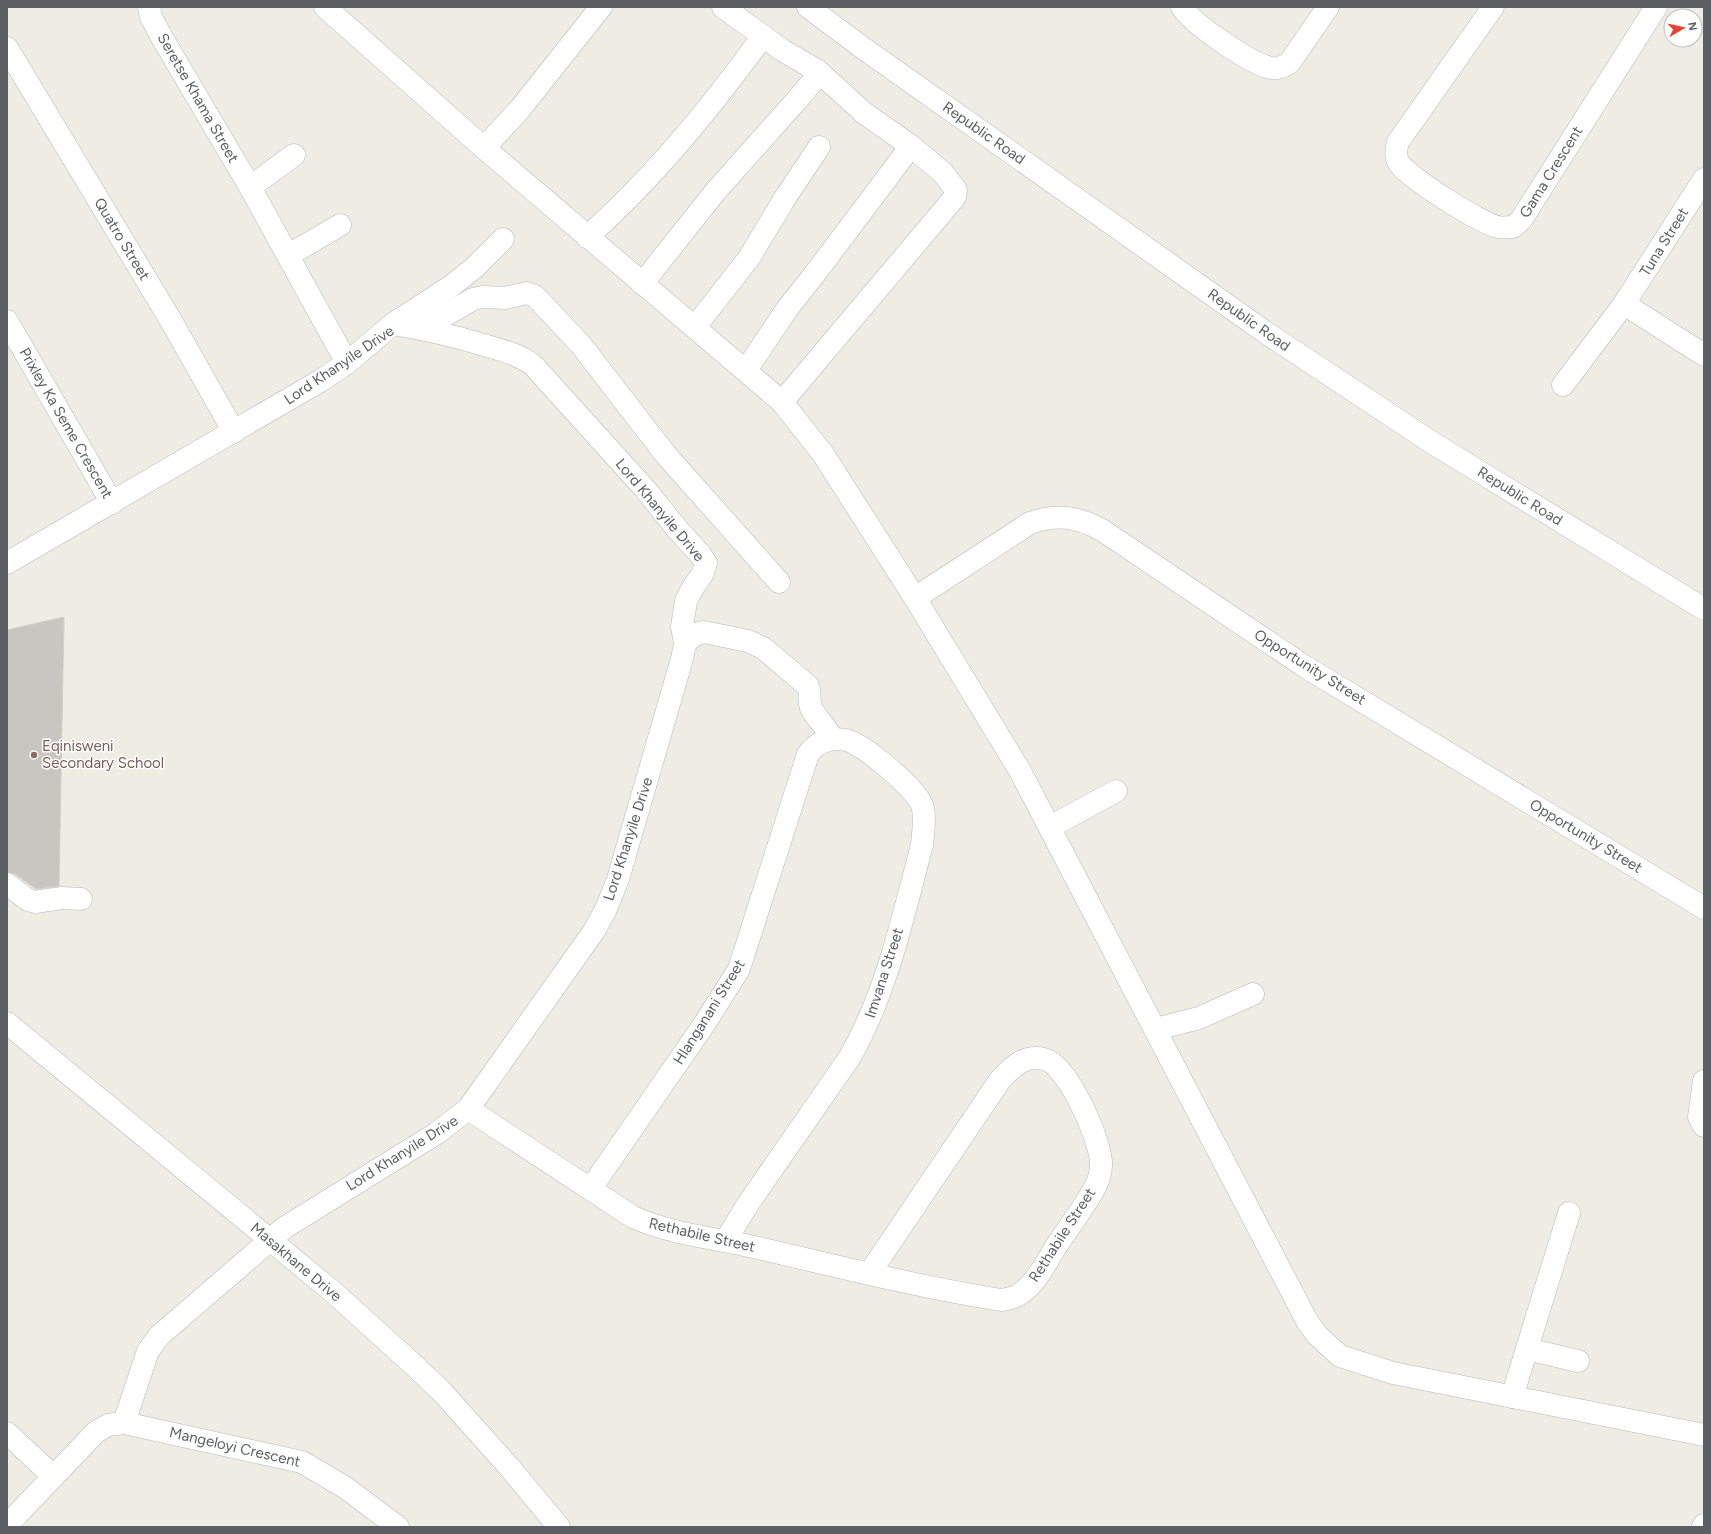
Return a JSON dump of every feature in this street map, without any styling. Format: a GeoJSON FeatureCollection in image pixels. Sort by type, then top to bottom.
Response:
{"type":"FeatureCollection","features":[{"type":"Feature","properties":{"kind":"street","name":"Seretse Khama Street"},"geometry":{"type":"LineString","coordinates":[[149,7],[151,17],[161,36],[250,186],[347,363]]}},
{"type":"Feature","properties":{"kind":"street"},"geometry":{"type":"LineString","coordinates":[[325,7],[484,148],[782,402],[823,454],[915,598],[1020,771],[1307,1321],[1322,1340],[1340,1356],[1380,1369],[1704,1435]]}},
{"type":"Feature","properties":{"kind":"street"},"geometry":{"type":"LineString","coordinates":[[484,148],[520,109],[601,7]]}},
{"type":"Feature","properties":{"kind":"street"},"geometry":{"type":"LineString","coordinates":[[723,7],[782,50],[820,72],[864,113],[911,146],[944,173],[956,190],[955,198],[782,402]]}},
{"type":"Feature","properties":{"kind":"street","name":"Republic Road"},"geometry":{"type":"LineString","coordinates":[[808,7],[875,56],[1278,340],[1431,442],[1704,609]]}},
{"type":"Feature","properties":{"kind":"street"},"geometry":{"type":"LineString","coordinates":[[1182,7],[1190,17],[1243,55],[1268,68],[1285,66],[1290,62],[1328,7]]}},
{"type":"Feature","properties":{"kind":"street","name":"Gama Crescent"},"geometry":{"type":"LineString","coordinates":[[1493,7],[1398,142],[1396,151],[1399,163],[1404,170],[1483,222],[1503,228],[1513,227],[1521,220],[1656,7]]}},
{"type":"Feature","properties":{"kind":"street"},"geometry":{"type":"LineString","coordinates":[[587,237],[610,217],[664,160],[724,90],[763,36]]}},
{"type":"Feature","properties":{"kind":"street","name":"Quatro Street"},"geometry":{"type":"LineString","coordinates":[[7,48],[166,313],[234,432]]}},
{"type":"Feature","properties":{"kind":"street"},"geometry":{"type":"LineString","coordinates":[[642,284],[715,192],[820,72]]}},
{"type":"Feature","properties":{"kind":"street"},"geometry":{"type":"LineString","coordinates":[[746,370],[787,309],[911,146]]}},
{"type":"Feature","properties":{"kind":"street"},"geometry":{"type":"LineString","coordinates":[[695,327],[749,258],[785,198],[820,147]]}},
{"type":"Feature","properties":{"kind":"street"},"geometry":{"type":"LineString","coordinates":[[250,186],[294,155]]}},
{"type":"Feature","properties":{"kind":"street","name":"Tuna Street"},"geometry":{"type":"LineString","coordinates":[[1563,385],[1624,304],[1704,179]]}},
{"type":"Feature","properties":{"kind":"street"},"geometry":{"type":"LineString","coordinates":[[289,255],[340,225]]}},
{"type":"Feature","properties":{"kind":"street"},"geometry":{"type":"LineString","coordinates":[[394,324],[450,287],[474,268],[503,239]]}},
{"type":"Feature","properties":{"kind":"street"},"geometry":{"type":"LineString","coordinates":[[422,329],[473,299],[483,297],[505,298],[527,293],[535,296],[581,345],[666,454],[779,582]]}},
{"type":"Feature","properties":{"kind":"street"},"geometry":{"type":"LineString","coordinates":[[1624,304],[1704,355]]}},
{"type":"Feature","properties":{"kind":"street","name":"Prixley Ka Seme Crescent"},"geometry":{"type":"LineString","coordinates":[[7,321],[112,503]]}},
{"type":"Feature","properties":{"kind":"street","name":"Lord Khanyile Drive"},"geometry":{"type":"LineString","coordinates":[[7,563],[320,381],[347,363],[394,324],[422,329],[506,351],[533,365],[618,458],[706,563],[706,566],[686,601],[682,628],[685,643],[670,702],[618,879],[606,910],[566,972],[468,1109],[437,1133],[291,1222],[159,1336],[152,1346],[142,1368],[124,1423]]}},
{"type":"Feature","properties":{"kind":"street","name":"Opportunity Street"},"geometry":{"type":"LineString","coordinates":[[915,598],[1030,523],[1045,517],[1056,516],[1086,522],[1102,530],[1304,666],[1704,908]]}},
{"type":"Feature","properties":{"kind":"street"},"geometry":{"type":"LineString","coordinates":[[685,643],[696,634],[713,633],[748,641],[763,648],[808,686],[811,693],[809,701],[812,710],[829,731],[832,739]]}},
{"type":"Feature","properties":{"kind":"street","name":"Hlanganani Street"},"geometry":{"type":"LineString","coordinates":[[591,1188],[705,1023],[739,969],[804,762],[816,745],[832,739]]}},
{"type":"Feature","properties":{"kind":"street","name":"Imvana Street"},"geometry":{"type":"LineString","coordinates":[[726,1240],[748,1204],[850,1057],[862,1035],[882,988],[922,844],[924,827],[923,810],[914,791],[890,770],[858,746],[847,740],[832,739]]}},
{"type":"Feature","properties":{"kind":"street"},"geometry":{"type":"LineString","coordinates":[[1050,827],[1116,791]]}},
{"type":"Feature","properties":{"kind":"street"},"geometry":{"type":"LineString","coordinates":[[7,884],[28,900],[35,902],[62,898],[81,899]]}},
{"type":"Feature","properties":{"kind":"street"},"geometry":{"type":"LineString","coordinates":[[1156,1030],[1199,1018],[1254,994]]}},
{"type":"Feature","properties":{"kind":"street","name":"Masakhane Drive"},"geometry":{"type":"LineString","coordinates":[[7,1024],[332,1291],[442,1393],[510,1468],[559,1527]]}},
{"type":"Feature","properties":{"kind":"street","name":"Rethabile Street"},"geometry":{"type":"LineString","coordinates":[[468,1109],[591,1188],[633,1217],[644,1221],[665,1228],[726,1240],[869,1274],[1001,1300],[1014,1297],[1026,1289],[1093,1190],[1101,1171],[1100,1153],[1090,1125],[1073,1090],[1051,1062],[1044,1058],[1022,1061],[1014,1065],[1000,1080],[869,1274]]}},
{"type":"Feature","properties":{"kind":"street"},"geometry":{"type":"LineString","coordinates":[[1704,1081],[1698,1117],[1704,1126]]}},
{"type":"Feature","properties":{"kind":"street"},"geometry":{"type":"LineString","coordinates":[[1512,1397],[1569,1213]]}},
{"type":"Feature","properties":{"kind":"street"},"geometry":{"type":"LineString","coordinates":[[1527,1349],[1578,1361]]}},
{"type":"Feature","properties":{"kind":"street"},"geometry":{"type":"LineString","coordinates":[[7,1525],[53,1476],[102,1428],[112,1424],[124,1423]]}},
{"type":"Feature","properties":{"kind":"street","name":"Mangeloyi Crescent"},"geometry":{"type":"LineString","coordinates":[[124,1423],[302,1462],[346,1488],[398,1527]]}},
{"type":"Feature","properties":{"kind":"street"},"geometry":{"type":"LineString","coordinates":[[7,1433],[53,1476]]}},
{"type":"Feature","properties":{"kind":"building","name":"Eqinisweni Secondary School"},"geometry":{"type":"Polygon","coordinates":[[[64,617],[59,886],[36,889],[15,874],[7,872],[7,630],[64,617]]]}},
{"type":"Feature","properties":{"kind":"place","name":"Eqinisweni Secondary School"},"geometry":{"type":"Point","coordinates":[34,755]}}]}
